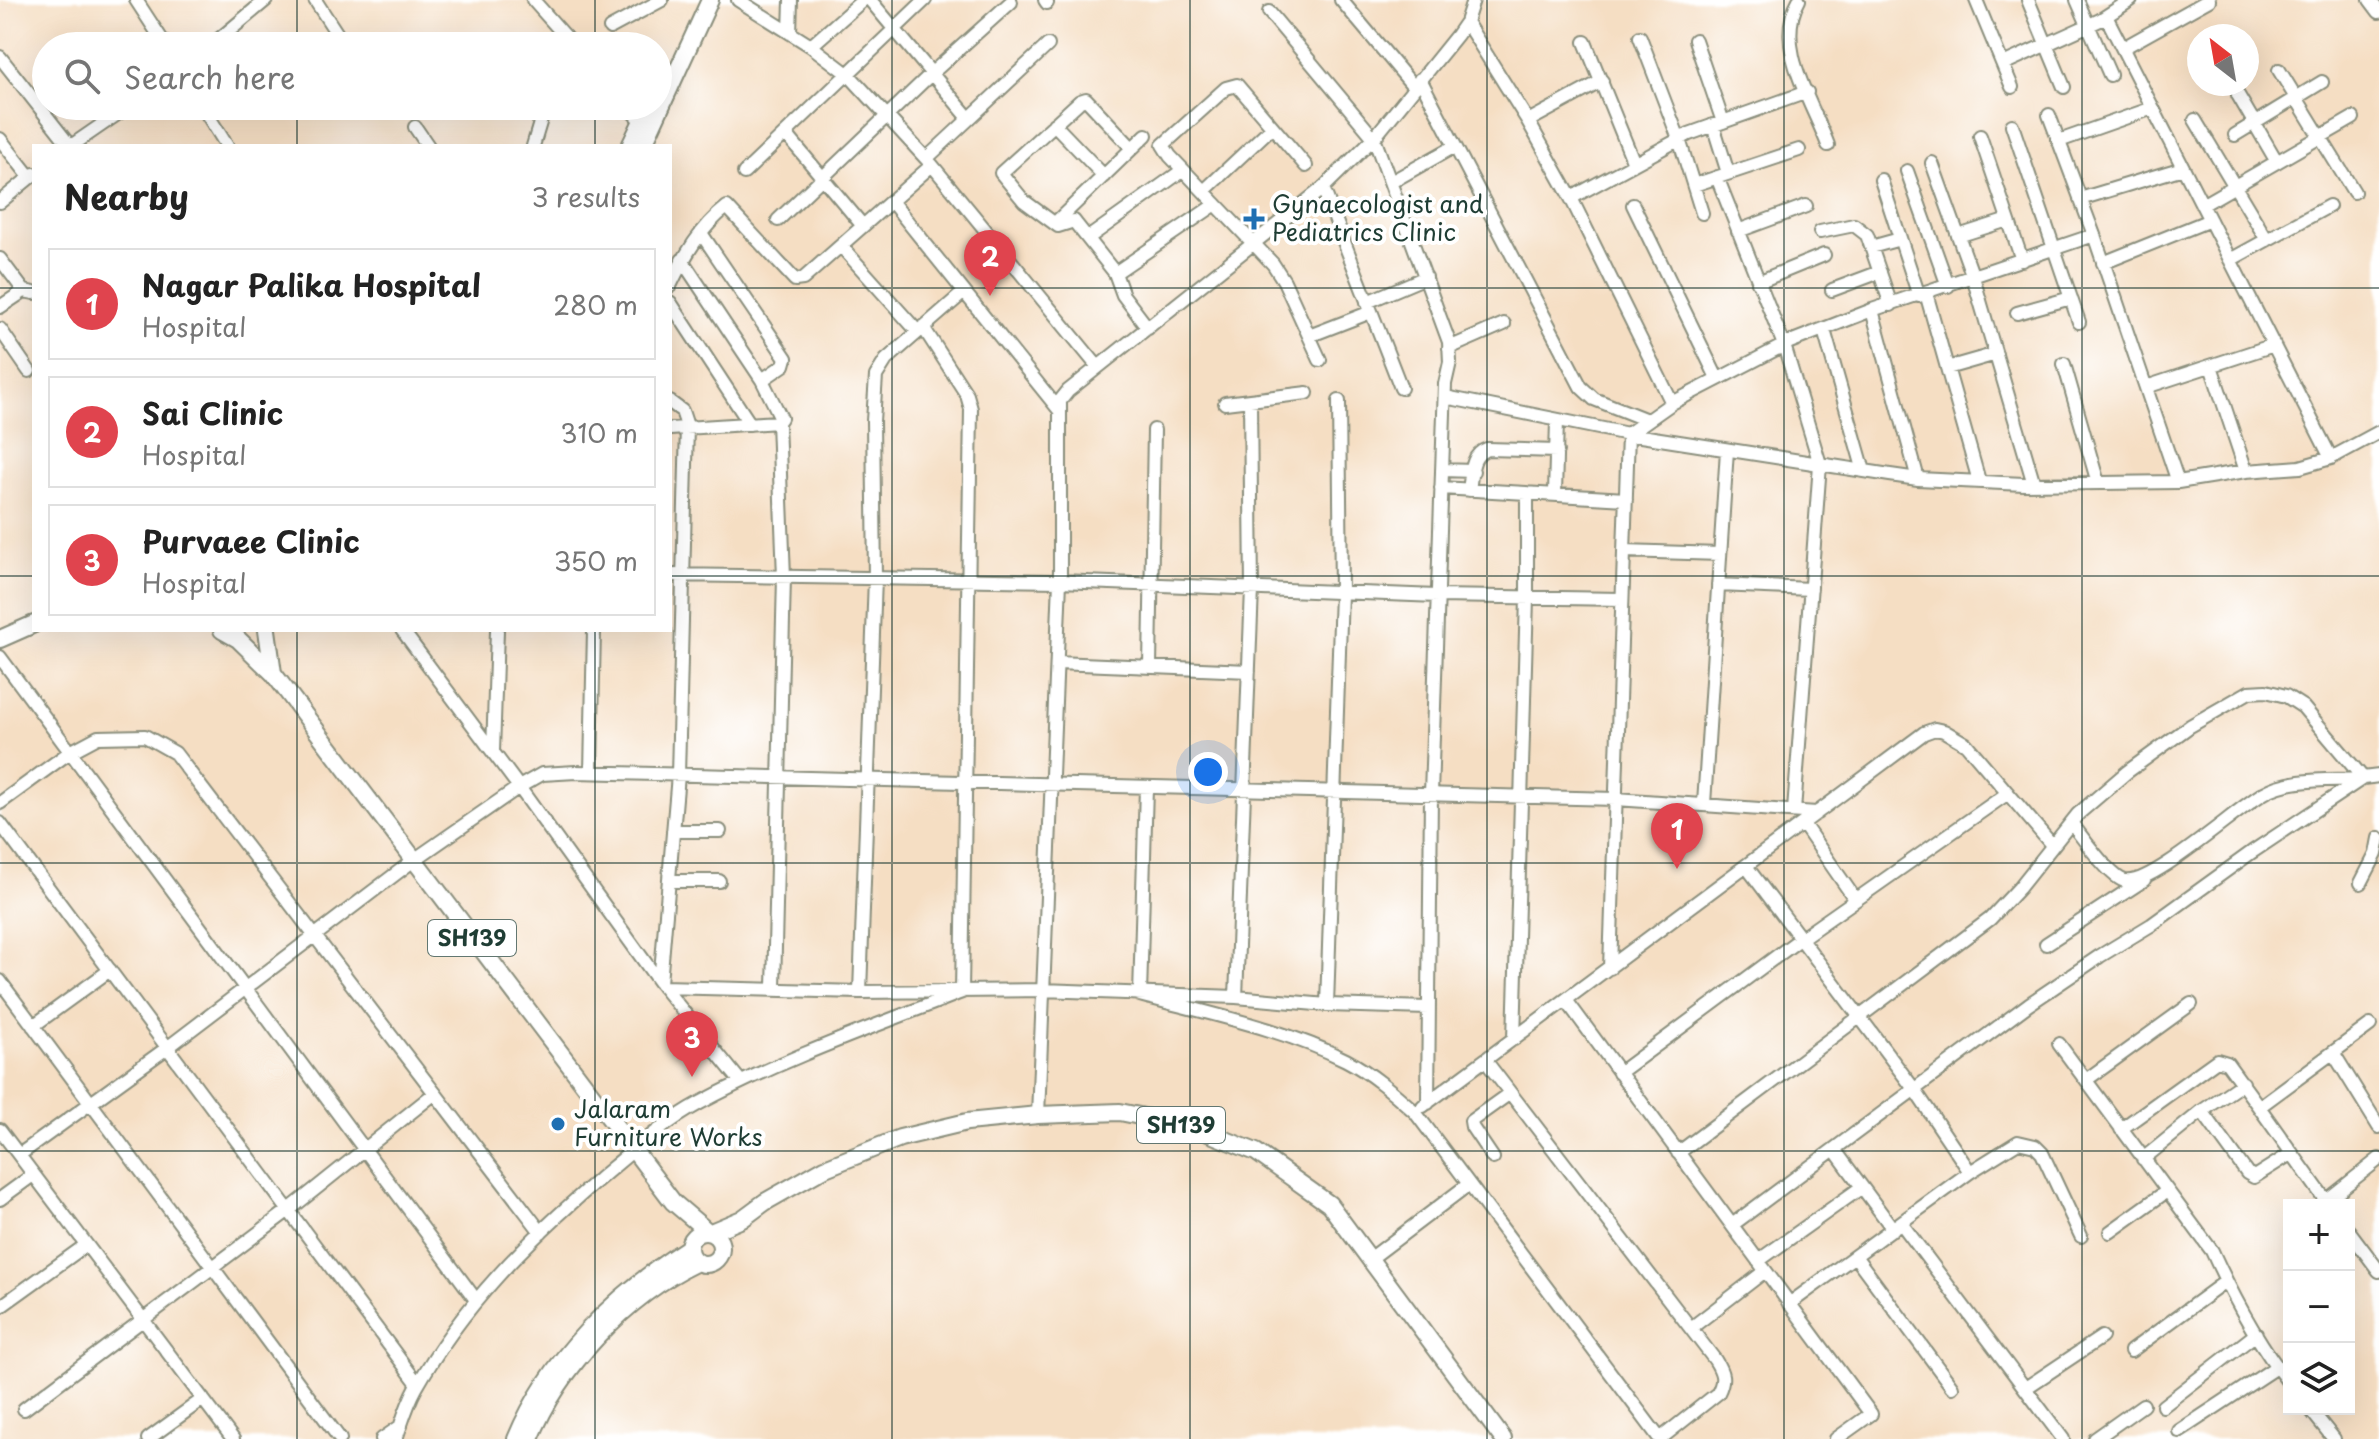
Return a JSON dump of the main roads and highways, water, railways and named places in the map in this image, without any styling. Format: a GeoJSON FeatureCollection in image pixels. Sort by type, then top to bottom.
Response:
{"type":"FeatureCollection","features":[{"type":"Feature","properties":{"kind":"main road"},"geometry":{"type":"LineString","coordinates":[[672,59],[700,0]]}},
{"type":"Feature","properties":{"kind":"main road"},"geometry":{"type":"LineString","coordinates":[[672,83],[710,0]]}},
{"type":"Feature","properties":{"kind":"main road"},"geometry":{"type":"LineString","coordinates":[[631,144],[643,120]]}},
{"type":"Feature","properties":{"kind":"main road"},"geometry":{"type":"LineString","coordinates":[[644,144],[655,120]]}},
{"type":"Feature","properties":{"kind":"main road"},"geometry":{"type":"LineString","coordinates":[[0,639],[32,625]]}},
{"type":"Feature","properties":{"kind":"main road","name":"SH139"},"geometry":{"type":"LineString","coordinates":[[226,632],[238,639],[273,673],[673,1202],[709,1232],[742,1219],[825,1168],[900,1138],[967,1122],[1120,1112],[1193,1127],[1256,1152],[1329,1204],[1503,1439]]}},
{"type":"Feature","properties":{"kind":"main road"},"geometry":{"type":"LineString","coordinates":[[267,632],[273,673]]}},
{"type":"Feature","properties":{"kind":"main road","name":"SH139"},"geometry":{"type":"LineString","coordinates":[[673,1202],[692,1251]]}},
{"type":"Feature","properties":{"kind":"main road","name":"SH139"},"geometry":{"type":"LineString","coordinates":[[721,1247],[742,1219]]}},
{"type":"Feature","properties":{"kind":"main road"},"geometry":{"type":"LineString","coordinates":[[530,1439],[537,1421],[567,1372],[589,1345],[692,1251],[697,1233],[709,1232],[718,1238],[721,1247],[719,1256],[703,1264],[692,1251]]}},
{"type":"Feature","properties":{"kind":"main road"},"geometry":{"type":"LineString","coordinates":[[516,1439],[559,1364],[580,1339],[652,1272],[692,1251]]}},
{"type":"Feature","properties":{"kind":"place","name":"Gynaecologist and Pediatrics Clinic"},"geometry":{"type":"Point","coordinates":[1254,219]}},
{"type":"Feature","properties":{"kind":"place","name":"Sai Clinic"},"geometry":{"type":"Point","coordinates":[990,296]}},
{"type":"Feature","properties":{"kind":"place","name":"Nagar Palika Hospital"},"geometry":{"type":"Point","coordinates":[1677,869]}},
{"type":"Feature","properties":{"kind":"place","name":"Purvaee Clinic"},"geometry":{"type":"Point","coordinates":[692,1077]}},
{"type":"Feature","properties":{"kind":"place","name":"Jalaram Furniture Works"},"geometry":{"type":"Point","coordinates":[558,1124]}}]}
